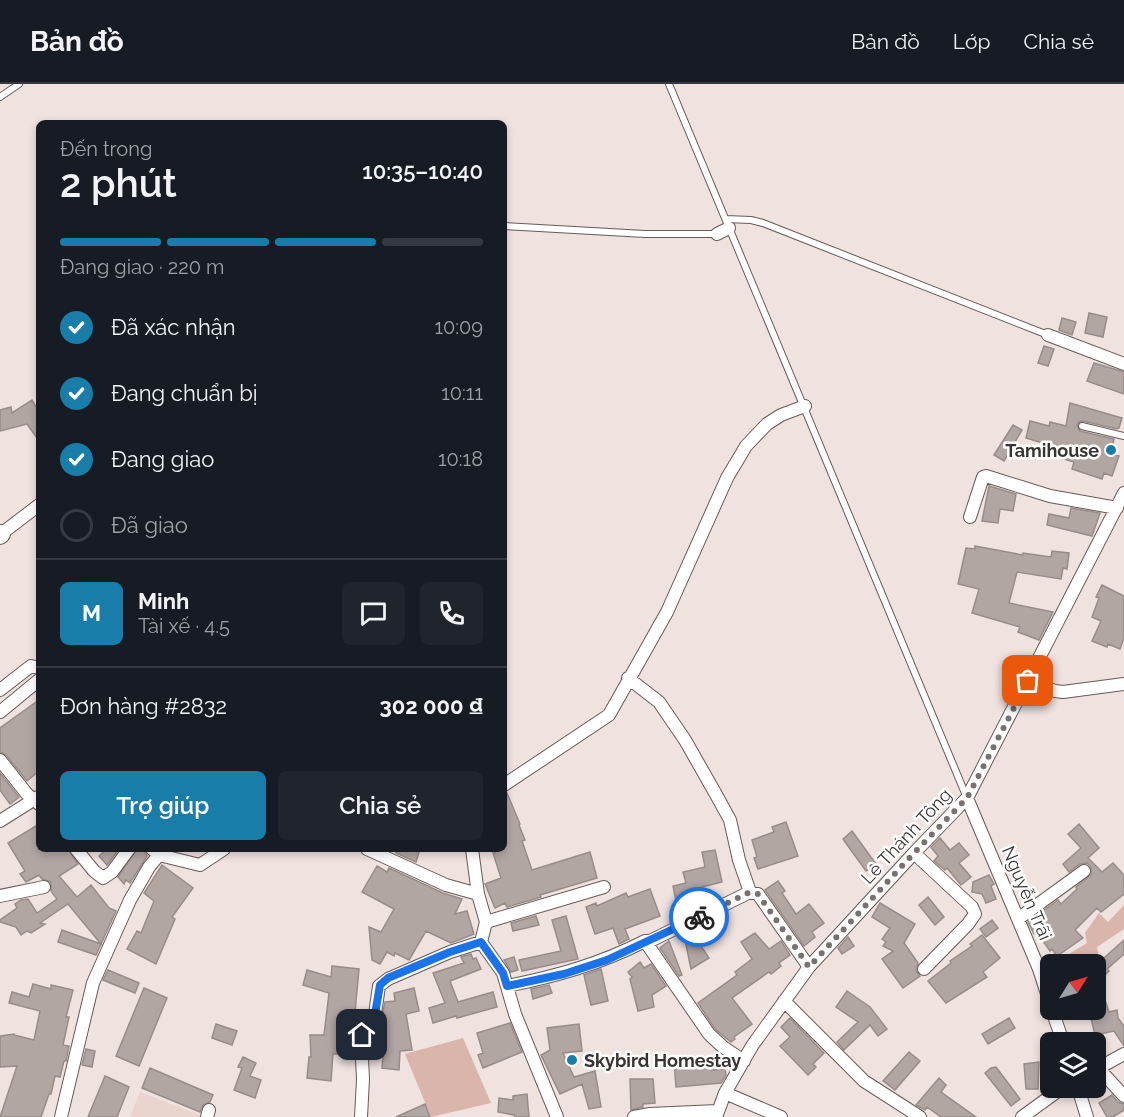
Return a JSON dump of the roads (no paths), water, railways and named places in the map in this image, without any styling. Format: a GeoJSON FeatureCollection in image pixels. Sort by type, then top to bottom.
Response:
{"type":"FeatureCollection","features":[{"type":"Feature","properties":{"kind":"street"},"geometry":{"type":"LineString","coordinates":[[1048,335],[1124,364]]}},
{"type":"Feature","properties":{"kind":"street"},"geometry":{"type":"LineString","coordinates":[[507,783],[609,715],[667,612],[727,478],[746,446],[767,424],[805,405]]}},
{"type":"Feature","properties":{"kind":"street"},"geometry":{"type":"LineString","coordinates":[[970,517],[978,489],[983,477],[986,476],[1119,515]]}},
{"type":"Feature","properties":{"kind":"street","name":"Lê Thánh Tông"},"geometry":{"type":"LineString","coordinates":[[716,1114],[725,1093],[744,1061],[809,967],[967,798],[1119,515],[1124,493]]}},
{"type":"Feature","properties":{"kind":"street"},"geometry":{"type":"LineString","coordinates":[[1,535],[36,507]]}},
{"type":"Feature","properties":{"kind":"street"},"geometry":{"type":"LineString","coordinates":[[0,690],[31,666],[36,667]]}},
{"type":"Feature","properties":{"kind":"street"},"geometry":{"type":"LineString","coordinates":[[628,678],[659,702],[685,740],[713,788],[730,820],[739,860],[750,892]]}},
{"type":"Feature","properties":{"kind":"street"},"geometry":{"type":"LineString","coordinates":[[1028,681],[1063,692],[1124,684]]}},
{"type":"Feature","properties":{"kind":"street"},"geometry":{"type":"LineString","coordinates":[[0,712],[36,682]]}},
{"type":"Feature","properties":{"kind":"street"},"geometry":{"type":"LineString","coordinates":[[0,760],[36,799]]}},
{"type":"Feature","properties":{"kind":"street","name":"Nguyễn Trãi"},"geometry":{"type":"LineString","coordinates":[[967,798],[1040,977]]}},
{"type":"Feature","properties":{"kind":"street"},"geometry":{"type":"LineString","coordinates":[[0,821],[36,801]]}},
{"type":"Feature","properties":{"kind":"street"},"geometry":{"type":"LineString","coordinates":[[78,852],[103,878],[112,872],[127,852]]}},
{"type":"Feature","properties":{"kind":"street"},"geometry":{"type":"LineString","coordinates":[[61,1117],[93,983],[130,900],[156,852],[200,865],[220,852]]}},
{"type":"Feature","properties":{"kind":"street"},"geometry":{"type":"LineString","coordinates":[[374,852],[446,885],[478,894]]}},
{"type":"Feature","properties":{"kind":"street"},"geometry":{"type":"LineString","coordinates":[[472,852],[478,894],[486,922],[481,942],[503,973],[515,1014],[557,1117]]}},
{"type":"Feature","properties":{"kind":"street"},"geometry":{"type":"LineString","coordinates":[[914,853],[972,907],[975,914],[924,969]]}},
{"type":"Feature","properties":{"kind":"street"},"geometry":{"type":"LineString","coordinates":[[1018,919],[1084,871]]}},
{"type":"Feature","properties":{"kind":"street"},"geometry":{"type":"LineString","coordinates":[[0,896],[44,886]]}},
{"type":"Feature","properties":{"kind":"street"},"geometry":{"type":"LineString","coordinates":[[486,922],[604,887]]}},
{"type":"Feature","properties":{"kind":"street"},"geometry":{"type":"LineString","coordinates":[[507,986],[585,968],[645,941],[650,941],[750,892],[758,894],[809,967]]}},
{"type":"Feature","properties":{"kind":"street"},"geometry":{"type":"LineString","coordinates":[[645,941],[709,1034],[744,1061]]}},
{"type":"Feature","properties":{"kind":"street"},"geometry":{"type":"LineString","coordinates":[[361,1117],[362,1035],[374,1020],[380,985],[388,978],[450,952],[481,942]]}},
{"type":"Feature","properties":{"kind":"street"},"geometry":{"type":"LineString","coordinates":[[784,1001],[864,1080],[921,1117]]}},
{"type":"Feature","properties":{"kind":"street"},"geometry":{"type":"LineString","coordinates":[[1106,1065],[1124,1054]]}},
{"type":"Feature","properties":{"kind":"street"},"geometry":{"type":"LineString","coordinates":[[1106,1079],[1124,1096]]}},
{"type":"Feature","properties":{"kind":"street"},"geometry":{"type":"LineString","coordinates":[[725,1093],[781,1117]]}},
{"type":"Feature","properties":{"kind":"street"},"geometry":{"type":"LineString","coordinates":[[1022,1117],[1048,1098]]}},
{"type":"Feature","properties":{"kind":"street"},"geometry":{"type":"LineString","coordinates":[[1081,1098],[1087,1117]]}},
{"type":"Feature","properties":{"kind":"street"},"geometry":{"type":"LineString","coordinates":[[634,1117],[650,1114],[716,1114]]}},
{"type":"Feature","properties":{"kind":"lane"},"geometry":{"type":"LineString","coordinates":[[0,97],[19,84]]}},
{"type":"Feature","properties":{"kind":"lane"},"geometry":{"type":"LineString","coordinates":[[669,84],[724,227],[805,405],[967,798]]}},
{"type":"Feature","properties":{"kind":"lane"},"geometry":{"type":"LineString","coordinates":[[507,226],[645,234],[724,227],[751,220],[1048,335]]}},
{"type":"Feature","properties":{"kind":"lane"},"geometry":{"type":"LineString","coordinates":[[1082,426],[1124,436]]}},
{"type":"Feature","properties":{"kind":"place","name":"Tamihouse"},"geometry":{"type":"Point","coordinates":[1111,450]}},
{"type":"Feature","properties":{"kind":"place","name":"Skybird Homestay"},"geometry":{"type":"Point","coordinates":[572,1060]}}]}
